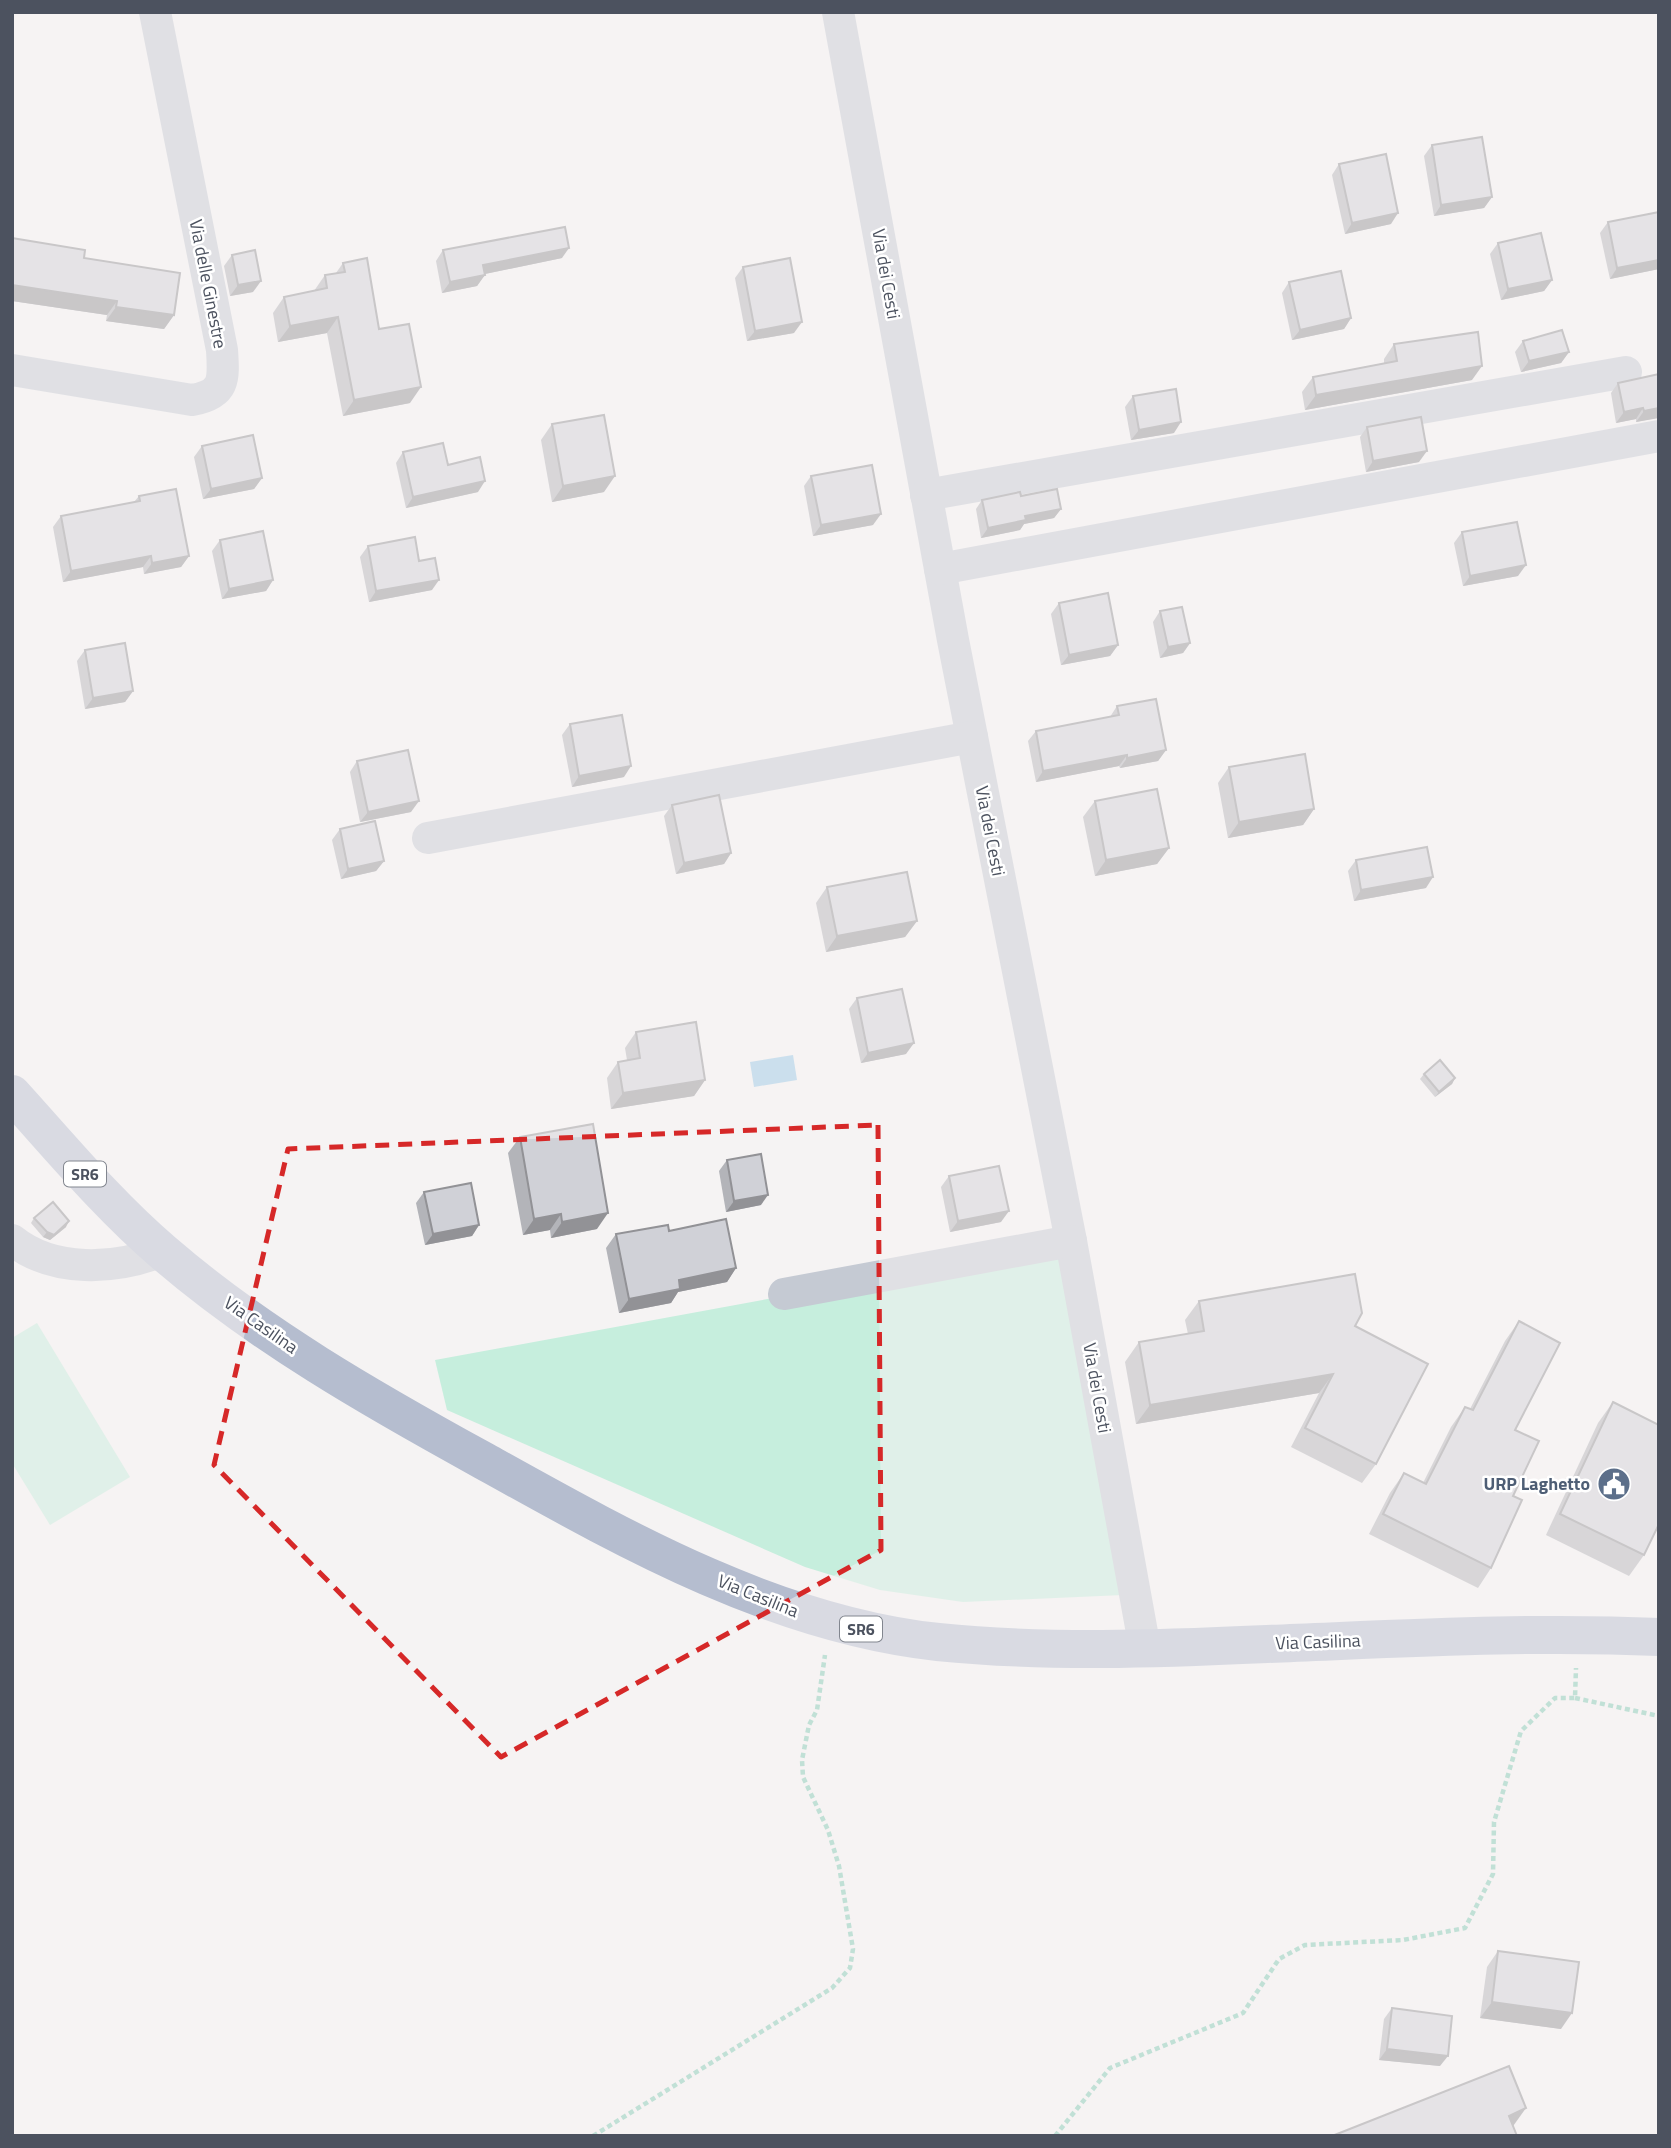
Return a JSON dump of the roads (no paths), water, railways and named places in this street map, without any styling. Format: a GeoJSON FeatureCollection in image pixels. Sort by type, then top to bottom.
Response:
{"type":"FeatureCollection","features":[{"type":"Feature","properties":{"kind":"main road","name":"Via Casilina"},"geometry":{"type":"LineString","coordinates":[[12,1094],[99,1189],[162,1251],[232,1306],[285,1342],[451,1444],[630,1539],[674,1561],[802,1614],[837,1624],[917,1639],[1022,1648],[1145,1649],[1499,1635],[1659,1637]]}},
{"type":"Feature","properties":{"kind":"street","name":"Via delle Ginestre"},"geometry":{"type":"LineString","coordinates":[[12,370],[192,400],[216,392],[222,379],[222,350],[155,12]]}},
{"type":"Feature","properties":{"kind":"street","name":"Via dei Cesti"},"geometry":{"type":"LineString","coordinates":[[838,12],[926,495],[1071,1241],[1145,1649]]}},
{"type":"Feature","properties":{"kind":"street"},"geometry":{"type":"LineString","coordinates":[[926,495],[1626,372]]}},
{"type":"Feature","properties":{"kind":"street"},"geometry":{"type":"LineString","coordinates":[[940,569],[1659,436]]}},
{"type":"Feature","properties":{"kind":"street"},"geometry":{"type":"LineString","coordinates":[[428,838],[972,737]]}},
{"type":"Feature","properties":{"kind":"street"},"geometry":{"type":"LineString","coordinates":[[12,1240],[26,1250],[55,1261],[85,1265],[123,1263],[162,1251]]}},
{"type":"Feature","properties":{"kind":"street"},"geometry":{"type":"LineString","coordinates":[[784,1294],[1071,1241]]}},
{"type":"Feature","properties":{"kind":"water"},"geometry":{"type":"Polygon","coordinates":[[[793,1055],[797,1080],[754,1087],[750,1062],[793,1055]]]}},
{"type":"Feature","properties":{"kind":"place","name":"URP Laghetto"},"geometry":{"type":"Point","coordinates":[1614,1484]}}]}
